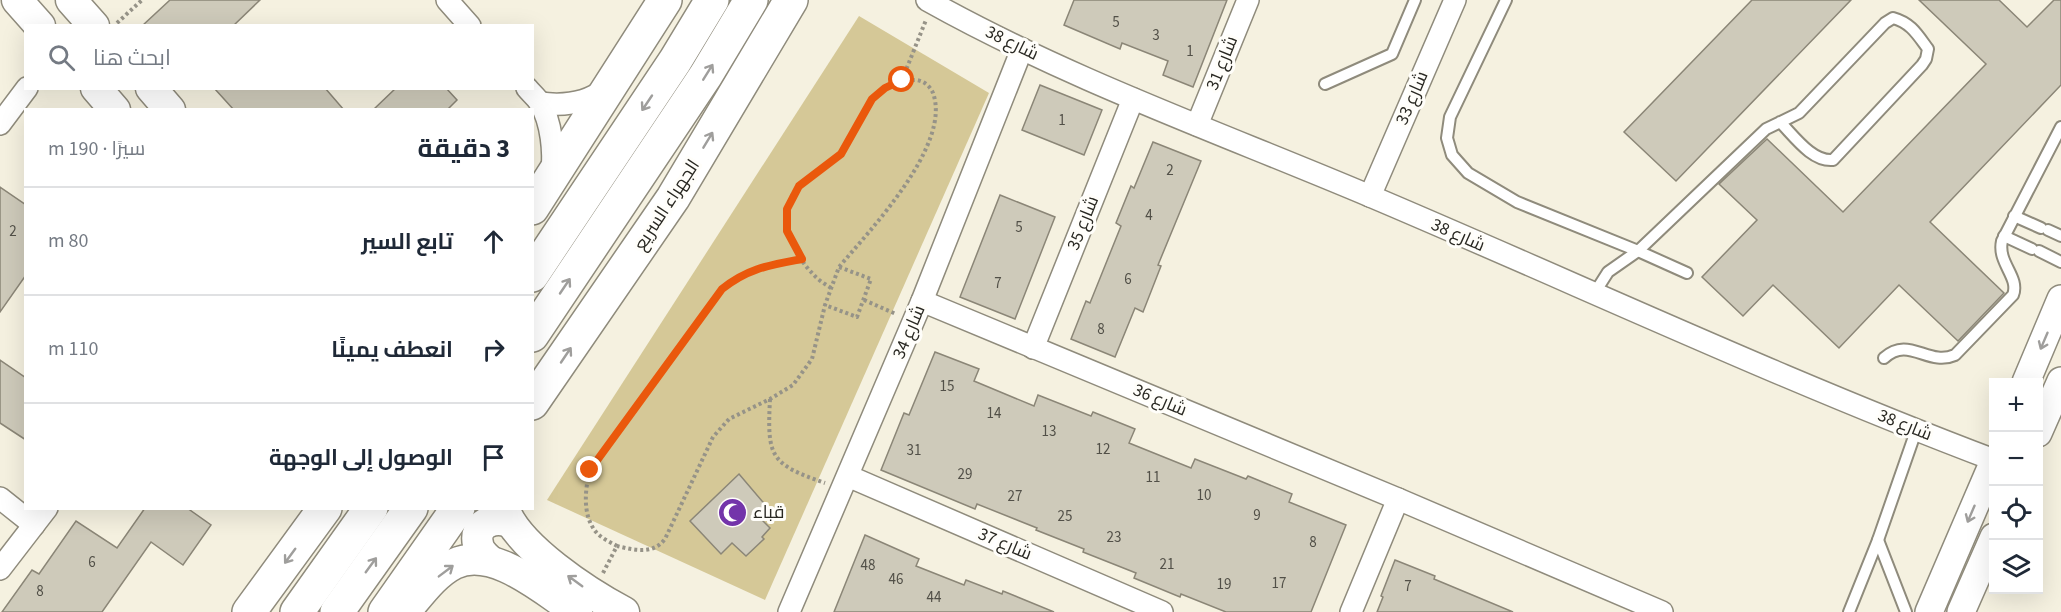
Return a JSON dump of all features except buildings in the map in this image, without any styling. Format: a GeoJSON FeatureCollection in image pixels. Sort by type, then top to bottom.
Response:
{"type":"FeatureCollection","features":[{"type":"Feature","properties":{"kind":"main road"},"geometry":{"type":"LineString","coordinates":[[18,0],[38,24]]}},
{"type":"Feature","properties":{"kind":"main road"},"geometry":{"type":"LineString","coordinates":[[71,0],[92,24]]}},
{"type":"Feature","properties":{"kind":"main road"},"geometry":{"type":"LineString","coordinates":[[534,205],[664,0]]}},
{"type":"Feature","properties":{"kind":"main road"},"geometry":{"type":"LineString","coordinates":[[534,272],[675,61],[712,0]]}},
{"type":"Feature","properties":{"kind":"main road"},"geometry":{"type":"LineString","coordinates":[[534,332],[706,75],[751,0]]}},
{"type":"Feature","properties":{"kind":"main road","name":"الجهراء السريع"},"geometry":{"type":"LineString","coordinates":[[534,400],[673,198],[791,0]]}},
{"type":"Feature","properties":{"kind":"main road"},"geometry":{"type":"LineString","coordinates":[[98,90],[113,108]]}},
{"type":"Feature","properties":{"kind":"main road"},"geometry":{"type":"LineString","coordinates":[[153,90],[168,108]]}},
{"type":"Feature","properties":{"kind":"main road"},"geometry":{"type":"LineString","coordinates":[[249,612],[324,510]]}},
{"type":"Feature","properties":{"kind":"main road"},"geometry":{"type":"LineString","coordinates":[[297,612],[370,510]]}},
{"type":"Feature","properties":{"kind":"main road"},"geometry":{"type":"LineString","coordinates":[[337,612],[410,510]]}},
{"type":"Feature","properties":{"kind":"main road"},"geometry":{"type":"LineString","coordinates":[[385,612],[457,510]]}},
{"type":"Feature","properties":{"kind":"main road"},"geometry":{"type":"LineString","coordinates":[[489,561],[478,545],[477,537],[480,529],[493,519],[502,519],[507,515],[522,537],[559,570],[585,603]]}},
{"type":"Feature","properties":{"kind":"main road"},"geometry":{"type":"LineString","coordinates":[[405,612],[433,581],[454,564],[473,560],[502,565],[523,577],[585,603],[624,612]]}},
{"type":"Feature","properties":{"kind":"street"},"geometry":{"type":"LineString","coordinates":[[447,0],[468,24]]}},
{"type":"Feature","properties":{"kind":"street","name":"شارع 31"},"geometry":{"type":"LineString","coordinates":[[1197,125],[1248,0]]}},
{"type":"Feature","properties":{"kind":"street","name":"شارع 33"},"geometry":{"type":"LineString","coordinates":[[1370,196],[1455,0]]}},
{"type":"Feature","properties":{"kind":"street","name":"شارع 38"},"geometry":{"type":"LineString","coordinates":[[930,2],[1022,50],[1133,99],[1370,196],[1594,294],[1916,430],[1989,458]]}},
{"type":"Feature","properties":{"kind":"street","name":"شارع 34"},"geometry":{"type":"LineString","coordinates":[[789,612],[922,302],[1022,50]]}},
{"type":"Feature","properties":{"kind":"street"},"geometry":{"type":"LineString","coordinates":[[533,96],[555,105],[579,102],[601,93],[613,83]]}},
{"type":"Feature","properties":{"kind":"street"},"geometry":{"type":"LineString","coordinates":[[0,124],[26,90]]}},
{"type":"Feature","properties":{"kind":"street"},"geometry":{"type":"LineString","coordinates":[[533,96],[550,132],[552,179]]}},
{"type":"Feature","properties":{"kind":"street","name":"شارع 35"},"geometry":{"type":"LineString","coordinates":[[1033,348],[1133,99]]}},
{"type":"Feature","properties":{"kind":"street"},"geometry":{"type":"LineString","coordinates":[[2028,378],[2061,299]]}},
{"type":"Feature","properties":{"kind":"street","name":"شارع 36"},"geometry":{"type":"LineString","coordinates":[[922,302],[1398,499],[1662,612]]}},
{"type":"Feature","properties":{"kind":"street"},"geometry":{"type":"LineString","coordinates":[[2038,432],[2060,385]]}},
{"type":"Feature","properties":{"kind":"street"},"geometry":{"type":"LineString","coordinates":[[1929,612],[1989,472]]}},
{"type":"Feature","properties":{"kind":"street","name":"شارع 37"},"geometry":{"type":"LineString","coordinates":[[845,483],[1162,612]]}},
{"type":"Feature","properties":{"kind":"street"},"geometry":{"type":"LineString","coordinates":[[0,498],[34,525]]}},
{"type":"Feature","properties":{"kind":"street"},"geometry":{"type":"LineString","coordinates":[[1351,612],[1398,499]]}},
{"type":"Feature","properties":{"kind":"street"},"geometry":{"type":"LineString","coordinates":[[0,569],[45,510]]}},
{"type":"Feature","properties":{"kind":"street"},"geometry":{"type":"LineString","coordinates":[[1961,612],[1993,540]]}},
{"type":"Feature","properties":{"kind":"lane"},"geometry":{"type":"LineString","coordinates":[[1325,84],[1392,54],[1415,0]]}},
{"type":"Feature","properties":{"kind":"lane"},"geometry":{"type":"LineString","coordinates":[[1506,0],[1450,117],[1447,138],[1452,154],[1468,173],[1517,202],[1688,273]]}},
{"type":"Feature","properties":{"kind":"lane"},"geometry":{"type":"LineString","coordinates":[[1594,294],[1608,272],[1638,251],[1766,129],[1780,122],[1799,113],[1885,23],[1893,18],[1904,21],[1911,26],[1928,49],[1926,59],[1922,64],[1833,160],[1824,161],[1816,157],[1780,122]]}},
{"type":"Feature","properties":{"kind":"lane"},"geometry":{"type":"LineString","coordinates":[[1884,358],[1897,350],[1904,349],[1942,359],[1949,358],[1961,351],[2015,292],[2015,285],[2000,253],[2004,236],[2061,127]]}},
{"type":"Feature","properties":{"kind":"lane"},"geometry":{"type":"LineString","coordinates":[[2014,216],[2061,236]]}},
{"type":"Feature","properties":{"kind":"lane"},"geometry":{"type":"LineString","coordinates":[[2004,236],[2061,262]]}},
{"type":"Feature","properties":{"kind":"lane"},"geometry":{"type":"LineString","coordinates":[[1849,612],[1878,540],[1916,430]]}},
{"type":"Feature","properties":{"kind":"lane"},"geometry":{"type":"LineString","coordinates":[[1878,540],[1906,612]]}},
{"type":"Feature","properties":{"kind":"path"},"geometry":{"type":"LineString","coordinates":[[116,24],[142,0]]}},
{"type":"Feature","properties":{"kind":"path"},"geometry":{"type":"LineString","coordinates":[[902,80],[930,2]]}},
{"type":"Feature","properties":{"kind":"path"},"geometry":{"type":"LineString","coordinates":[[802,259],[755,270],[737,277],[722,289],[590,470],[585,487],[585,503],[597,533],[617,546],[636,550],[649,550],[660,546],[713,437],[729,418],[770,399],[793,385],[812,359],[825,305],[839,267],[888,209],[922,160],[934,126],[936,103],[931,87],[920,80],[902,80],[885,88],[872,99],[841,154],[799,186],[787,209],[787,231],[802,259],[813,275],[831,288]]}},
{"type":"Feature","properties":{"kind":"path"},"geometry":{"type":"LineString","coordinates":[[825,305],[857,317],[864,300],[871,279],[839,267]]}},
{"type":"Feature","properties":{"kind":"path"},"geometry":{"type":"LineString","coordinates":[[864,300],[913,322]]}},
{"type":"Feature","properties":{"kind":"path"},"geometry":{"type":"LineString","coordinates":[[770,399],[768,430],[772,449],[780,461],[794,472],[845,483]]}},
{"type":"Feature","properties":{"kind":"path"},"geometry":{"type":"LineString","coordinates":[[585,603],[617,546]]}},
{"type":"Feature","properties":{"kind":"shaded area"},"geometry":{"type":"Polygon","coordinates":[[[859,16],[989,93],[765,600],[547,500],[859,16]]]}},
{"type":"Feature","properties":{"kind":"place","name":"قباء"},"geometry":{"type":"Point","coordinates":[732,512]}},
{"type":"Feature","properties":{"kind":"route"},"geometry":{"type":"LineString","coordinates":[[590,470],[722,289],[737,277],[764,267],[802,259],[787,231],[787,209],[799,186],[841,154],[872,99],[885,88],[902,80]]}}]}
